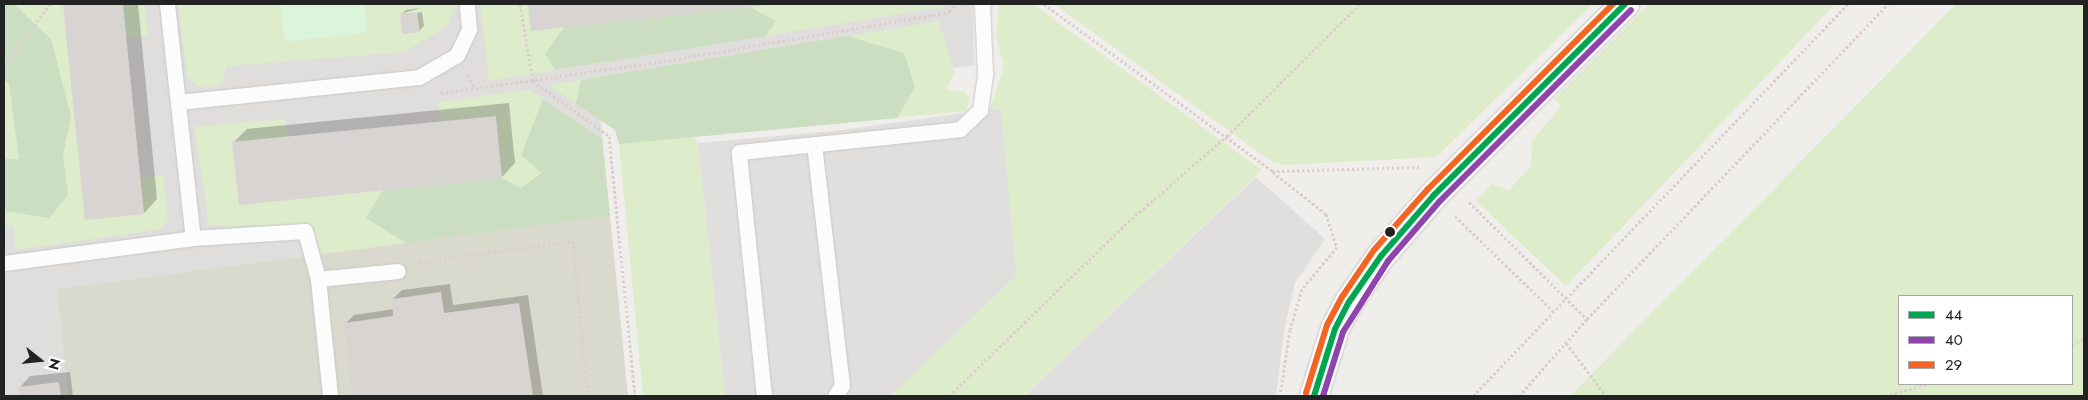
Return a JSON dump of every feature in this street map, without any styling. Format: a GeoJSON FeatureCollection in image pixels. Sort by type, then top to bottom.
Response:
{"type":"FeatureCollection","features":[{"type":"Feature","properties":{"kind":"street"},"geometry":{"type":"LineString","coordinates":[[1314,396],[1322,363],[1349,302],[1381,256],[1441,188],[1625,4]]}},
{"type":"Feature","properties":{"kind":"lane"},"geometry":{"type":"LineString","coordinates":[[167,4],[193,238]]}},
{"type":"Feature","properties":{"kind":"lane"},"geometry":{"type":"LineString","coordinates":[[178,102],[419,77],[457,54],[470,29],[467,4]]}},
{"type":"Feature","properties":{"kind":"lane"},"geometry":{"type":"LineString","coordinates":[[764,396],[739,152],[960,129],[980,110],[984,73],[982,4]]}},
{"type":"Feature","properties":{"kind":"lane"},"geometry":{"type":"LineString","coordinates":[[814,144],[842,385],[835,396]]}},
{"type":"Feature","properties":{"kind":"lane"},"geometry":{"type":"LineString","coordinates":[[4,262],[193,238],[305,231],[318,279],[330,396]]}},
{"type":"Feature","properties":{"kind":"lane"},"geometry":{"type":"LineString","coordinates":[[318,279],[398,271]]}},
{"type":"Feature","properties":{"kind":"path"},"geometry":{"type":"LineString","coordinates":[[4,66],[50,4]]}},
{"type":"Feature","properties":{"kind":"path"},"geometry":{"type":"LineString","coordinates":[[520,4],[533,81],[610,136],[635,396]]}},
{"type":"Feature","properties":{"kind":"path"},"geometry":{"type":"LineString","coordinates":[[493,87],[949,12],[955,4]]}},
{"type":"Feature","properties":{"kind":"path"},"geometry":{"type":"LineString","coordinates":[[1044,4],[1227,136],[1326,214],[1337,247],[1302,289],[1290,330],[1280,396]]}},
{"type":"Feature","properties":{"kind":"path"},"geometry":{"type":"LineString","coordinates":[[949,396],[1128,222],[1227,136],[1360,4]]}},
{"type":"Feature","properties":{"kind":"path"},"geometry":{"type":"LineString","coordinates":[[1473,396],[1848,4]]}},
{"type":"Feature","properties":{"kind":"path"},"geometry":{"type":"LineString","coordinates":[[1519,396],[1587,319],[1888,4]]}},
{"type":"Feature","properties":{"kind":"path"},"geometry":{"type":"LineString","coordinates":[[1272,171],[1433,167],[1441,188],[1553,311]]}},
{"type":"Feature","properties":{"kind":"path"},"geometry":{"type":"LineString","coordinates":[[1404,168],[1469,202],[1587,319]]}},
{"type":"Feature","properties":{"kind":"path"},"geometry":{"type":"LineString","coordinates":[[1469,202],[1476,194]]}},
{"type":"Feature","properties":{"kind":"path"},"geometry":{"type":"LineString","coordinates":[[398,271],[413,263],[573,241],[588,396]]}},
{"type":"Feature","properties":{"kind":"path"},"geometry":{"type":"LineString","coordinates":[[2073,344],[2084,338]]}},
{"type":"Feature","properties":{"kind":"path"},"geometry":{"type":"LineString","coordinates":[[1566,343],[1606,396]]}},
{"type":"Feature","properties":{"kind":"path"},"geometry":{"type":"LineString","coordinates":[[1885,396],[1924,385]]}},
{"type":"Feature","properties":{"kind":"shaded area"},"geometry":{"type":"Polygon","coordinates":[[[4,4],[973,4],[974,65],[601,122],[610,216],[57,289],[68,396],[4,396],[4,4]]]}},
{"type":"Feature","properties":{"kind":"shaded area"},"geometry":{"type":"Polygon","coordinates":[[[1001,108],[1016,276],[890,396],[725,396],[698,143],[842,130],[1001,108]]]}},
{"type":"Feature","properties":{"kind":"shaded area"},"geometry":{"type":"Polygon","coordinates":[[[1256,177],[1325,239],[1295,283],[1284,331],[1276,396],[1024,396],[1256,177]]]}},
{"type":"Feature","properties":{"kind":"shaded area"},"geometry":{"type":"Polygon","coordinates":[[[610,216],[628,396],[68,396],[57,289],[610,216]]]}},
{"type":"Feature","properties":{"kind":"green space"},"geometry":{"type":"Polygon","coordinates":[[[4,4],[68,4],[63,5],[85,220],[144,214],[141,178],[163,175],[168,221],[157,230],[15,250],[13,225],[4,225],[4,4]]]}},
{"type":"Feature","properties":{"kind":"green space"},"geometry":{"type":"Polygon","coordinates":[[[4,4],[14,4],[51,39],[71,116],[63,155],[68,195],[49,218],[4,211],[4,159],[19,159],[9,83],[4,81],[4,4]]]}},
{"type":"Feature","properties":{"kind":"green space"},"geometry":{"type":"Polygon","coordinates":[[[123,4],[145,4],[148,36],[126,38],[123,4]]]}},
{"type":"Feature","properties":{"kind":"green space"},"geometry":{"type":"Polygon","coordinates":[[[178,4],[280,4],[285,42],[367,32],[364,4],[454,4],[455,8],[448,25],[405,52],[226,66],[223,82],[215,86],[197,86],[187,77],[178,4]],[[417,12],[400,15],[402,34],[420,32],[417,12]]]}},
{"type":"Feature","properties":{"kind":"green space"},"geometry":{"type":"Polygon","coordinates":[[[280,4],[364,4],[367,32],[285,42],[280,4]]]}},
{"type":"Feature","properties":{"kind":"green space"},"geometry":{"type":"Polygon","coordinates":[[[480,4],[528,4],[531,31],[776,4],[944,4],[942,7],[489,81],[480,4]]]}},
{"type":"Feature","properties":{"kind":"green space"},"geometry":{"type":"Polygon","coordinates":[[[999,4],[1033,4],[1262,170],[1024,396],[890,396],[1001,108],[990,109],[1004,66],[996,37],[999,4]]]}},
{"type":"Feature","properties":{"kind":"green space"},"geometry":{"type":"Polygon","coordinates":[[[1054,4],[1593,4],[1436,157],[1285,165],[1272,162],[1054,4]]]}},
{"type":"Feature","properties":{"kind":"green space"},"geometry":{"type":"Polygon","coordinates":[[[1649,4],[1835,4],[1566,286],[1476,201],[1492,184],[1509,190],[1531,166],[1532,140],[1561,107],[1554,99],[1649,4]]]}},
{"type":"Feature","properties":{"kind":"green space"},"geometry":{"type":"Polygon","coordinates":[[[1956,4],[2084,4],[2084,396],[1570,396],[1956,4]]]}},
{"type":"Feature","properties":{"kind":"green space"},"geometry":{"type":"Polygon","coordinates":[[[750,7],[776,21],[766,36],[555,70],[545,54],[564,27],[750,7]]]}},
{"type":"Feature","properties":{"kind":"green space"},"geometry":{"type":"Polygon","coordinates":[[[939,21],[954,72],[946,90],[963,91],[970,98],[966,111],[694,137],[698,143],[725,396],[643,396],[619,144],[615,130],[548,85],[939,21]]]}},
{"type":"Feature","properties":{"kind":"green space"},"geometry":{"type":"Polygon","coordinates":[[[847,36],[904,53],[915,87],[897,118],[619,144],[615,130],[576,104],[581,80],[847,36]]]}},
{"type":"Feature","properties":{"kind":"green space"},"geometry":{"type":"Polygon","coordinates":[[[530,90],[602,139],[610,216],[321,254],[312,225],[209,225],[194,127],[285,119],[288,137],[232,142],[239,205],[502,178],[496,116],[440,121],[437,102],[530,90]]]}},
{"type":"Feature","properties":{"kind":"green space"},"geometry":{"type":"Polygon","coordinates":[[[543,99],[602,139],[610,216],[406,243],[366,218],[383,190],[502,178],[521,188],[542,173],[521,155],[543,99]]]}},
{"type":"Feature","properties":{"kind":"building"},"geometry":{"type":"Polygon","coordinates":[[[63,4],[123,4],[144,214],[85,220],[63,4]]]}},
{"type":"Feature","properties":{"kind":"building"},"geometry":{"type":"Polygon","coordinates":[[[528,4],[764,4],[764,5],[531,31],[528,4]]]}},
{"type":"Feature","properties":{"kind":"building"},"geometry":{"type":"Polygon","coordinates":[[[417,12],[420,32],[402,34],[400,14],[417,12]]]}},
{"type":"Feature","properties":{"kind":"building"},"geometry":{"type":"Polygon","coordinates":[[[496,116],[502,178],[239,205],[232,142],[496,116]]]}},
{"type":"Feature","properties":{"kind":"building"},"geometry":{"type":"Polygon","coordinates":[[[441,292],[444,313],[519,303],[533,396],[352,396],[344,323],[393,316],[392,299],[441,292]]]}},
{"type":"Feature","properties":{"kind":"building"},"geometry":{"type":"Polygon","coordinates":[[[59,382],[61,396],[19,396],[18,387],[59,382]]]}},
{"type":"Feature","properties":{"kind":"transit line","name":"29"},"geometry":{"type":"LineString","coordinates":[[1306,393],[1327,325],[1342,297],[1374,250],[1428,189],[1613,4]]}},
{"type":"Feature","properties":{"kind":"transit line","name":"44"},"geometry":{"type":"LineString","coordinates":[[1314,396],[1335,329],[1349,302],[1381,256],[1434,195],[1625,4]]}},
{"type":"Feature","properties":{"kind":"transit line","name":"40"},"geometry":{"type":"LineString","coordinates":[[1323,396],[1343,332],[1388,261],[1440,201],[1631,10]]}}]}
